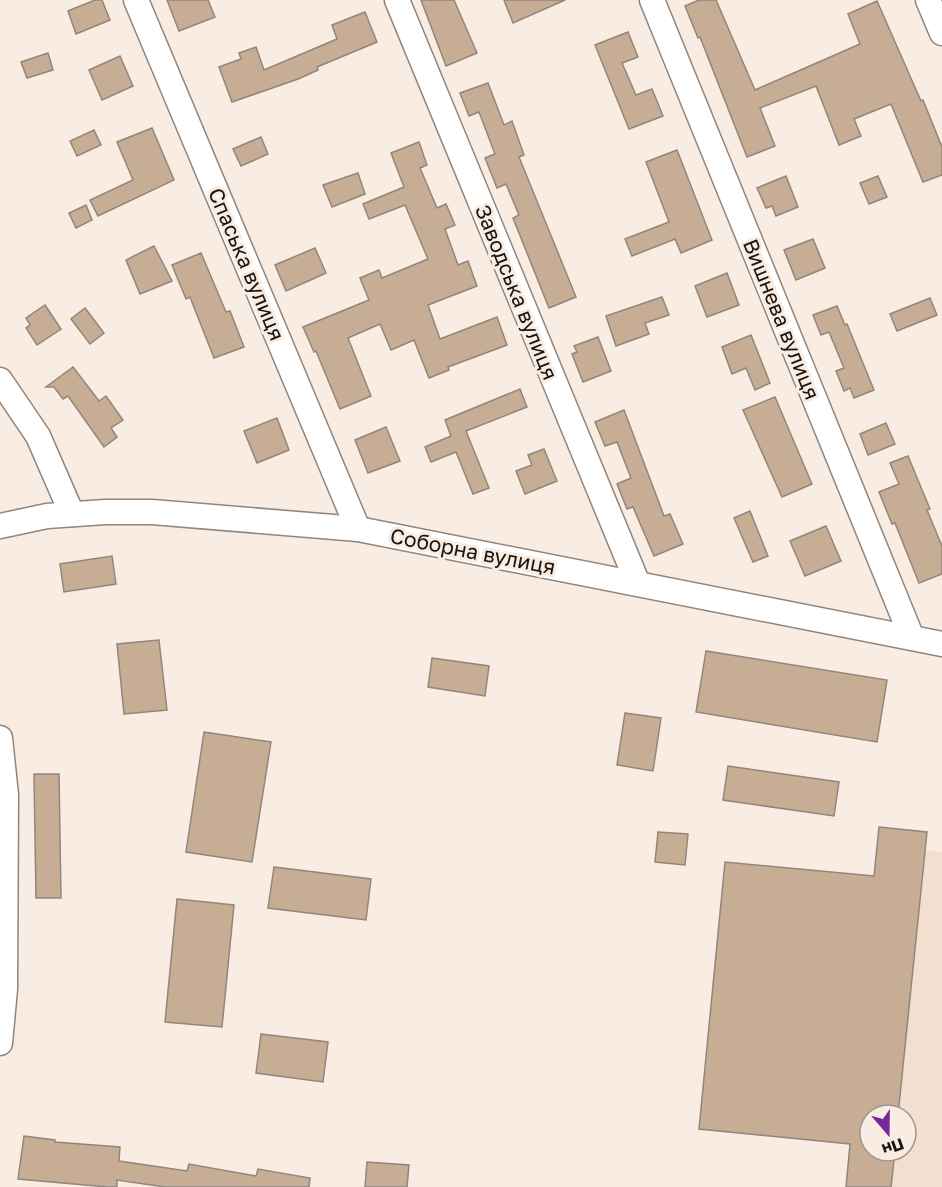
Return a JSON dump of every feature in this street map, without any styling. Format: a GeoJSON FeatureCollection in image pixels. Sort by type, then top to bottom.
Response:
{"type":"FeatureCollection","features":[{"type":"Feature","properties":{"kind":"street","name":"Спаська вулиця"},"geometry":{"type":"LineString","coordinates":[[136,0],[358,529]]}},
{"type":"Feature","properties":{"kind":"street","name":"Заводська вулиця"},"geometry":{"type":"LineString","coordinates":[[397,0],[638,584]]}},
{"type":"Feature","properties":{"kind":"street","name":"Вишнева вулиця"},"geometry":{"type":"LineString","coordinates":[[652,0],[912,638]]}},
{"type":"Feature","properties":{"kind":"street"},"geometry":{"type":"LineString","coordinates":[[928,0],[942,33]]}},
{"type":"Feature","properties":{"kind":"street"},"geometry":{"type":"LineString","coordinates":[[0,380],[38,436],[72,514]]}},
{"type":"Feature","properties":{"kind":"street","name":"Соборна вулиця"},"geometry":{"type":"LineString","coordinates":[[0,526],[28,519],[72,514],[152,512],[358,529],[942,644]]}},
{"type":"Feature","properties":{"kind":"street"},"geometry":{"type":"LineString","coordinates":[[0,738],[6,795],[5,988],[0,1043]]}},
{"type":"Feature","properties":{"kind":"shaded area"},"geometry":{"type":"Polygon","coordinates":[[[925,850],[942,852],[942,1187],[891,1187],[894,1163],[918,1163],[918,1103],[899,1103],[925,850]]]}},
{"type":"Feature","properties":{"kind":"building"},"geometry":{"type":"Polygon","coordinates":[[[95,0],[102,0],[110,20],[76,34],[68,11],[95,0]]]}},
{"type":"Feature","properties":{"kind":"building"},"geometry":{"type":"Polygon","coordinates":[[[167,0],[208,0],[215,17],[179,31],[167,0]]]}},
{"type":"Feature","properties":{"kind":"building"},"geometry":{"type":"Polygon","coordinates":[[[421,0],[454,0],[477,53],[446,66],[421,0]]]}},
{"type":"Feature","properties":{"kind":"building"},"geometry":{"type":"Polygon","coordinates":[[[504,0],[565,0],[513,23],[504,0]]]}},
{"type":"Feature","properties":{"kind":"building"},"geometry":{"type":"Polygon","coordinates":[[[699,0],[716,0],[755,90],[860,44],[848,14],[877,1],[942,147],[942,175],[923,182],[891,104],[854,119],[861,136],[839,145],[816,86],[760,108],[775,146],[747,157],[700,37],[698,38],[685,6],[699,0]]]}},
{"type":"Feature","properties":{"kind":"building"},"geometry":{"type":"Polygon","coordinates":[[[365,12],[377,42],[317,67],[318,70],[298,79],[232,102],[219,67],[241,59],[239,53],[256,47],[264,70],[337,39],[332,25],[365,12]]]}},
{"type":"Feature","properties":{"kind":"building"},"geometry":{"type":"Polygon","coordinates":[[[628,32],[638,57],[622,63],[636,95],[652,89],[663,116],[629,129],[595,45],[628,32]]]}},
{"type":"Feature","properties":{"kind":"building"},"geometry":{"type":"Polygon","coordinates":[[[48,53],[53,70],[27,78],[21,62],[48,53]]]}},
{"type":"Feature","properties":{"kind":"building"},"geometry":{"type":"Polygon","coordinates":[[[120,56],[133,86],[102,100],[89,70],[120,56]]]}},
{"type":"Feature","properties":{"kind":"building"},"geometry":{"type":"Polygon","coordinates":[[[488,83],[504,125],[512,121],[524,155],[519,157],[576,297],[549,308],[513,218],[519,215],[506,184],[497,188],[485,158],[495,154],[479,112],[469,116],[460,93],[488,83]]]}},
{"type":"Feature","properties":{"kind":"building"},"geometry":{"type":"Polygon","coordinates":[[[152,128],[174,180],[98,216],[90,200],[133,180],[117,142],[152,128]]]}},
{"type":"Feature","properties":{"kind":"building"},"geometry":{"type":"Polygon","coordinates":[[[94,130],[101,145],[77,156],[70,141],[94,130]]]}},
{"type":"Feature","properties":{"kind":"building"},"geometry":{"type":"Polygon","coordinates":[[[261,137],[268,154],[241,166],[233,149],[261,137]]]}},
{"type":"Feature","properties":{"kind":"building"},"geometry":{"type":"Polygon","coordinates":[[[419,142],[427,165],[420,168],[437,208],[446,204],[455,225],[445,229],[458,265],[468,261],[477,286],[428,305],[440,339],[497,317],[507,345],[448,367],[449,370],[429,378],[414,340],[391,350],[380,324],[348,338],[371,396],[340,409],[316,351],[314,352],[303,327],[369,300],[360,278],[379,270],[382,278],[428,259],[405,205],[369,219],[363,204],[404,187],[391,153],[419,142]]]}},
{"type":"Feature","properties":{"kind":"building"},"geometry":{"type":"Polygon","coordinates":[[[677,150],[712,240],[681,253],[675,239],[632,256],[625,239],[669,222],[646,162],[677,150]]]}},
{"type":"Feature","properties":{"kind":"building"},"geometry":{"type":"Polygon","coordinates":[[[358,173],[365,194],[332,207],[323,185],[358,173]]]}},
{"type":"Feature","properties":{"kind":"building"},"geometry":{"type":"Polygon","coordinates":[[[786,176],[798,207],[776,216],[772,206],[766,208],[757,188],[786,176]]]}},
{"type":"Feature","properties":{"kind":"building"},"geometry":{"type":"Polygon","coordinates":[[[878,176],[887,197],[869,204],[860,183],[878,176]]]}},
{"type":"Feature","properties":{"kind":"building"},"geometry":{"type":"Polygon","coordinates":[[[86,205],[92,220],[76,228],[69,213],[86,205]]]}},
{"type":"Feature","properties":{"kind":"building"},"geometry":{"type":"Polygon","coordinates":[[[813,239],[825,268],[796,280],[784,250],[813,239]]]}},
{"type":"Feature","properties":{"kind":"building"},"geometry":{"type":"Polygon","coordinates":[[[154,246],[172,281],[140,294],[126,260],[154,246]]]}},
{"type":"Feature","properties":{"kind":"building"},"geometry":{"type":"Polygon","coordinates":[[[315,248],[326,273],[286,291],[275,265],[315,248]]]}},
{"type":"Feature","properties":{"kind":"building"},"geometry":{"type":"Polygon","coordinates":[[[201,253],[226,312],[230,311],[244,347],[214,358],[190,297],[186,299],[172,265],[201,253]]]}},
{"type":"Feature","properties":{"kind":"building"},"geometry":{"type":"Polygon","coordinates":[[[727,273],[739,305],[707,317],[695,286],[727,273]]]}},
{"type":"Feature","properties":{"kind":"building"},"geometry":{"type":"Polygon","coordinates":[[[662,297],[669,315],[645,323],[649,334],[616,346],[606,316],[662,297]]]}},
{"type":"Feature","properties":{"kind":"building"},"geometry":{"type":"Polygon","coordinates":[[[930,298],[937,315],[897,331],[890,314],[930,298]]]}},
{"type":"Feature","properties":{"kind":"building"},"geometry":{"type":"Polygon","coordinates":[[[45,305],[61,329],[37,345],[26,328],[30,325],[26,318],[45,305]]]}},
{"type":"Feature","properties":{"kind":"building"},"geometry":{"type":"Polygon","coordinates":[[[837,306],[845,325],[847,324],[874,390],[854,398],[850,388],[844,391],[836,371],[844,368],[829,332],[821,335],[813,315],[837,306]]]}},
{"type":"Feature","properties":{"kind":"building"},"geometry":{"type":"Polygon","coordinates":[[[85,308],[104,333],[90,344],[71,319],[85,308]]]}},
{"type":"Feature","properties":{"kind":"building"},"geometry":{"type":"Polygon","coordinates":[[[751,335],[770,383],[755,390],[746,368],[732,374],[722,347],[751,335]]]}},
{"type":"Feature","properties":{"kind":"building"},"geometry":{"type":"Polygon","coordinates":[[[598,337],[611,371],[583,382],[572,354],[577,352],[574,346],[598,337]]]}},
{"type":"Feature","properties":{"kind":"building"},"geometry":{"type":"Polygon","coordinates":[[[73,367],[99,401],[106,396],[123,420],[111,428],[117,437],[104,447],[68,396],[63,399],[54,387],[46,387],[73,367]]]}},
{"type":"Feature","properties":{"kind":"building"},"geometry":{"type":"Polygon","coordinates":[[[520,389],[527,407],[466,431],[489,488],[473,494],[456,452],[431,462],[425,447],[451,436],[445,420],[520,389]]]}},
{"type":"Feature","properties":{"kind":"building"},"geometry":{"type":"Polygon","coordinates":[[[775,397],[812,484],[782,497],[743,410],[775,397]]]}},
{"type":"Feature","properties":{"kind":"building"},"geometry":{"type":"Polygon","coordinates":[[[624,410],[664,516],[670,514],[683,544],[654,556],[633,507],[627,509],[617,484],[631,478],[617,442],[605,446],[595,422],[624,410]]]}},
{"type":"Feature","properties":{"kind":"building"},"geometry":{"type":"Polygon","coordinates":[[[277,418],[289,450],[257,463],[244,431],[277,418]]]}},
{"type":"Feature","properties":{"kind":"building"},"geometry":{"type":"Polygon","coordinates":[[[886,423],[895,444],[868,455],[860,434],[886,423]]]}},
{"type":"Feature","properties":{"kind":"building"},"geometry":{"type":"Polygon","coordinates":[[[386,427],[400,461],[368,473],[355,440],[386,427]]]}},
{"type":"Feature","properties":{"kind":"building"},"geometry":{"type":"Polygon","coordinates":[[[544,449],[557,481],[525,494],[516,471],[532,465],[528,455],[544,449]]]}},
{"type":"Feature","properties":{"kind":"building"},"geometry":{"type":"Polygon","coordinates":[[[908,456],[930,509],[927,510],[942,546],[942,574],[919,583],[895,523],[892,524],[879,492],[899,484],[890,463],[908,456]]]}},
{"type":"Feature","properties":{"kind":"building"},"geometry":{"type":"Polygon","coordinates":[[[750,511],[768,556],[753,562],[734,518],[750,511]]]}},
{"type":"Feature","properties":{"kind":"building"},"geometry":{"type":"Polygon","coordinates":[[[826,526],[841,561],[805,576],[790,541],[826,526]]]}},
{"type":"Feature","properties":{"kind":"building"},"geometry":{"type":"Polygon","coordinates":[[[112,556],[116,584],[64,592],[60,564],[112,556]]]}},
{"type":"Feature","properties":{"kind":"building"},"geometry":{"type":"Polygon","coordinates":[[[159,640],[167,710],[124,714],[117,644],[159,640]]]}},
{"type":"Feature","properties":{"kind":"building"},"geometry":{"type":"Polygon","coordinates":[[[706,651],[887,680],[877,742],[696,712],[706,651]]]}},
{"type":"Feature","properties":{"kind":"building"},"geometry":{"type":"Polygon","coordinates":[[[432,658],[489,666],[485,696],[428,687],[432,658]]]}},
{"type":"Feature","properties":{"kind":"building"},"geometry":{"type":"Polygon","coordinates":[[[625,713],[661,718],[653,771],[617,765],[625,713]]]}},
{"type":"Feature","properties":{"kind":"building"},"geometry":{"type":"Polygon","coordinates":[[[204,732],[271,742],[252,862],[186,852],[204,732]]]}},
{"type":"Feature","properties":{"kind":"building"},"geometry":{"type":"Polygon","coordinates":[[[728,766],[839,782],[834,816],[723,800],[728,766]]]}},
{"type":"Feature","properties":{"kind":"building"},"geometry":{"type":"Polygon","coordinates":[[[34,774],[59,774],[61,898],[36,898],[34,774]]]}},
{"type":"Feature","properties":{"kind":"building"},"geometry":{"type":"Polygon","coordinates":[[[879,827],[927,832],[899,1103],[858,1103],[858,1163],[894,1163],[891,1187],[846,1187],[850,1144],[699,1129],[725,862],[874,876],[879,827]]]}},
{"type":"Feature","properties":{"kind":"building"},"geometry":{"type":"Polygon","coordinates":[[[658,832],[688,834],[685,865],[655,862],[658,832]]]}},
{"type":"Feature","properties":{"kind":"building"},"geometry":{"type":"Polygon","coordinates":[[[274,867],[371,879],[366,920],[268,908],[274,867]]]}},
{"type":"Feature","properties":{"kind":"building"},"geometry":{"type":"Polygon","coordinates":[[[177,899],[234,905],[222,1027],[165,1022],[177,899]]]}},
{"type":"Feature","properties":{"kind":"building"},"geometry":{"type":"Polygon","coordinates":[[[261,1034],[328,1042],[323,1082],[256,1073],[261,1034]]]}},
{"type":"Feature","properties":{"kind":"building"},"geometry":{"type":"Polygon","coordinates":[[[24,1136],[55,1140],[55,1142],[120,1147],[119,1161],[187,1171],[189,1164],[256,1176],[258,1169],[310,1178],[309,1187],[165,1187],[117,1180],[117,1187],[108,1187],[18,1179],[24,1136]]]}},
{"type":"Feature","properties":{"kind":"building"},"geometry":{"type":"Polygon","coordinates":[[[367,1162],[409,1165],[407,1187],[365,1187],[367,1162]]]}}]}
